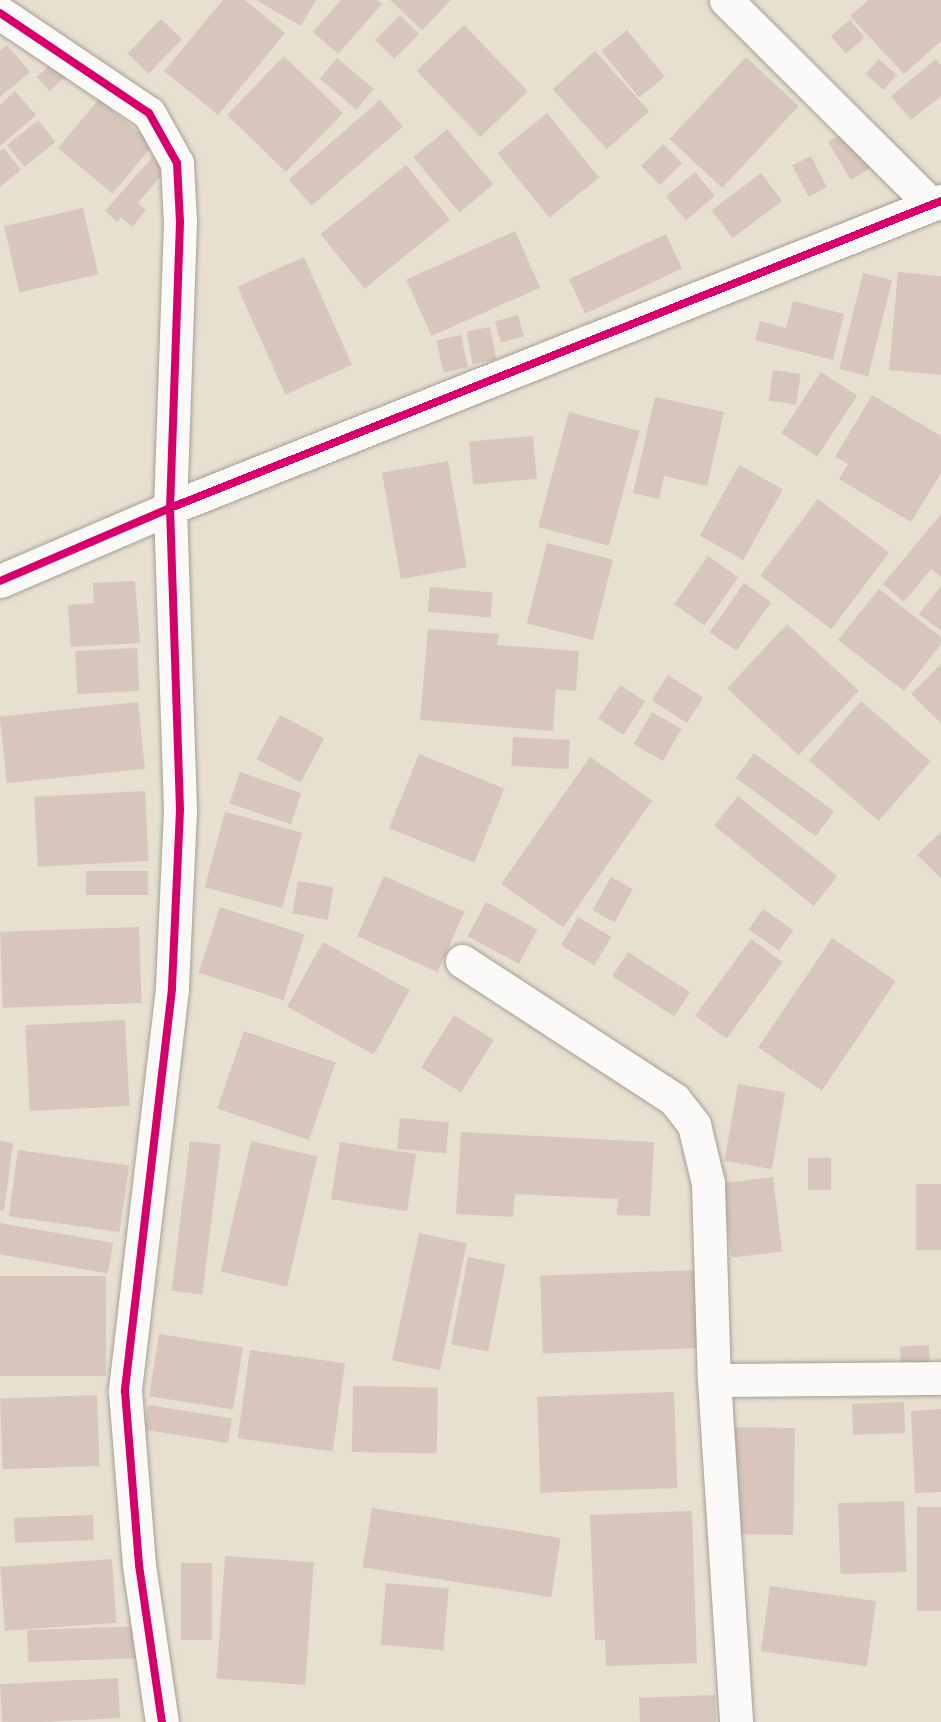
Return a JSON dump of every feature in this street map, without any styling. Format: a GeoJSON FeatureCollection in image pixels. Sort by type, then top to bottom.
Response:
{"type":"FeatureCollection","features":[{"type":"Feature","properties":{"kind":"street"},"geometry":{"type":"LineString","coordinates":[[0,581],[170,508],[936,202],[726,0]]}},
{"type":"Feature","properties":{"kind":"street"},"geometry":{"type":"LineString","coordinates":[[0,13],[149,112],[177,163],[180,222],[170,508],[180,810],[172,989],[125,1391],[139,1565],[162,1722]]}},
{"type":"Feature","properties":{"kind":"street"},"geometry":{"type":"LineString","coordinates":[[462,961],[674,1099],[694,1125],[708,1183],[714,1380],[736,1722]]}},
{"type":"Feature","properties":{"kind":"street"},"geometry":{"type":"LineString","coordinates":[[714,1380],[941,1378]]}},
{"type":"Feature","properties":{"kind":"building"},"geometry":{"type":"Polygon","coordinates":[[[223,0],[245,0],[285,33],[218,115],[164,71],[223,0]]]}},
{"type":"Feature","properties":{"kind":"building"},"geometry":{"type":"Polygon","coordinates":[[[256,0],[316,0],[301,26],[256,0]]]}},
{"type":"Feature","properties":{"kind":"building"},"geometry":{"type":"Polygon","coordinates":[[[341,0],[377,0],[382,4],[338,54],[313,32],[341,0]]]}},
{"type":"Feature","properties":{"kind":"building"},"geometry":{"type":"Polygon","coordinates":[[[390,0],[451,0],[422,30],[390,0]]]}},
{"type":"Feature","properties":{"kind":"building"},"geometry":{"type":"Polygon","coordinates":[[[868,0],[941,0],[941,41],[904,74],[850,16],[868,0]]]}},
{"type":"Feature","properties":{"kind":"building"},"geometry":{"type":"Polygon","coordinates":[[[400,15],[419,34],[394,59],[375,40],[400,15]]]}},
{"type":"Feature","properties":{"kind":"building"},"geometry":{"type":"Polygon","coordinates":[[[161,19],[182,39],[149,74],[128,54],[161,19]]]}},
{"type":"Feature","properties":{"kind":"building"},"geometry":{"type":"Polygon","coordinates":[[[850,20],[865,38],[846,54],[831,36],[850,20]]]}},
{"type":"Feature","properties":{"kind":"building"},"geometry":{"type":"Polygon","coordinates":[[[464,25],[528,91],[480,137],[417,71],[464,25]]]}},
{"type":"Feature","properties":{"kind":"building"},"geometry":{"type":"Polygon","coordinates":[[[627,30],[665,77],[639,97],[601,51],[627,30]]]}},
{"type":"Feature","properties":{"kind":"building"},"geometry":{"type":"Polygon","coordinates":[[[7,45],[30,72],[0,97],[0,50],[7,45]]]}},
{"type":"Feature","properties":{"kind":"building"},"geometry":{"type":"Polygon","coordinates":[[[595,51],[649,111],[607,149],[553,89],[595,51]]]}},
{"type":"Feature","properties":{"kind":"building"},"geometry":{"type":"Polygon","coordinates":[[[284,56],[343,113],[286,172],[227,115],[284,56]]]}},
{"type":"Feature","properties":{"kind":"building"},"geometry":{"type":"Polygon","coordinates":[[[746,57],[799,106],[722,188],[670,139],[746,57]]]}},
{"type":"Feature","properties":{"kind":"building"},"geometry":{"type":"Polygon","coordinates":[[[337,58],[374,89],[356,110],[320,79],[337,58]]]}},
{"type":"Feature","properties":{"kind":"building"},"geometry":{"type":"Polygon","coordinates":[[[879,59],[897,75],[883,90],[866,74],[879,59]]]}},
{"type":"Feature","properties":{"kind":"building"},"geometry":{"type":"Polygon","coordinates":[[[936,59],[941,65],[941,96],[911,120],[891,96],[936,59]]]}},
{"type":"Feature","properties":{"kind":"building"},"geometry":{"type":"Polygon","coordinates":[[[55,60],[68,74],[50,91],[37,77],[55,60]]]}},
{"type":"Feature","properties":{"kind":"building"},"geometry":{"type":"Polygon","coordinates":[[[15,91],[36,115],[0,146],[0,105],[15,91]]]}},
{"type":"Feature","properties":{"kind":"building"},"geometry":{"type":"Polygon","coordinates":[[[99,99],[153,145],[112,194],[58,148],[99,99]]]}},
{"type":"Feature","properties":{"kind":"building"},"geometry":{"type":"Polygon","coordinates":[[[380,100],[403,126],[312,206],[289,179],[380,100]]]}},
{"type":"Feature","properties":{"kind":"building"},"geometry":{"type":"Polygon","coordinates":[[[547,113],[599,178],[549,218],[497,153],[547,113]]]}},
{"type":"Feature","properties":{"kind":"building"},"geometry":{"type":"Polygon","coordinates":[[[38,120],[56,142],[25,167],[7,145],[38,120]]]}},
{"type":"Feature","properties":{"kind":"building"},"geometry":{"type":"Polygon","coordinates":[[[853,127],[876,165],[851,180],[828,142],[853,127]]]}},
{"type":"Feature","properties":{"kind":"building"},"geometry":{"type":"Polygon","coordinates":[[[447,129],[493,184],[460,212],[413,157],[447,129]]]}},
{"type":"Feature","properties":{"kind":"building"},"geometry":{"type":"Polygon","coordinates":[[[663,144],[682,163],[660,185],[641,166],[663,144]]]}},
{"type":"Feature","properties":{"kind":"building"},"geometry":{"type":"Polygon","coordinates":[[[4,148],[21,170],[0,187],[0,151],[4,148]]]}},
{"type":"Feature","properties":{"kind":"building"},"geometry":{"type":"Polygon","coordinates":[[[157,152],[171,164],[138,203],[146,210],[132,227],[121,217],[117,222],[105,211],[157,152]]]}},
{"type":"Feature","properties":{"kind":"building"},"geometry":{"type":"Polygon","coordinates":[[[811,156],[827,187],[808,197],[792,166],[811,156]]]}},
{"type":"Feature","properties":{"kind":"building"},"geometry":{"type":"Polygon","coordinates":[[[406,165],[450,219],[365,289],[321,234],[406,165]]]}},
{"type":"Feature","properties":{"kind":"building"},"geometry":{"type":"Polygon","coordinates":[[[695,172],[715,196],[686,220],[666,196],[695,172]]]}},
{"type":"Feature","properties":{"kind":"building"},"geometry":{"type":"Polygon","coordinates":[[[761,173],[782,201],[733,238],[711,210],[761,173]]]}},
{"type":"Feature","properties":{"kind":"building"},"geometry":{"type":"Polygon","coordinates":[[[83,208],[98,274],[19,292],[4,226],[83,208]]]}},
{"type":"Feature","properties":{"kind":"building"},"geometry":{"type":"Polygon","coordinates":[[[515,231],[540,288],[432,336],[406,279],[515,231]]]}},
{"type":"Feature","properties":{"kind":"building"},"geometry":{"type":"Polygon","coordinates":[[[666,234],[682,268],[585,314],[569,279],[666,234]]]}},
{"type":"Feature","properties":{"kind":"building"},"geometry":{"type":"Polygon","coordinates":[[[304,257],[352,365],[285,394],[237,287],[304,257]]]}},
{"type":"Feature","properties":{"kind":"building"},"geometry":{"type":"Polygon","coordinates":[[[898,272],[941,276],[941,375],[889,370],[898,272]]]}},
{"type":"Feature","properties":{"kind":"building"},"geometry":{"type":"Polygon","coordinates":[[[863,273],[892,280],[868,376],[839,369],[863,273]]]}},
{"type":"Feature","properties":{"kind":"building"},"geometry":{"type":"Polygon","coordinates":[[[793,301],[844,314],[833,360],[755,340],[760,321],[786,328],[793,301]]]}},
{"type":"Feature","properties":{"kind":"building"},"geometry":{"type":"Polygon","coordinates":[[[518,315],[524,336],[501,343],[495,322],[518,315]]]}},
{"type":"Feature","properties":{"kind":"building"},"geometry":{"type":"Polygon","coordinates":[[[490,327],[496,359],[473,364],[466,332],[490,327]]]}},
{"type":"Feature","properties":{"kind":"building"},"geometry":{"type":"Polygon","coordinates":[[[461,335],[468,367],[443,372],[437,340],[461,335]]]}},
{"type":"Feature","properties":{"kind":"building"},"geometry":{"type":"Polygon","coordinates":[[[773,370],[801,374],[796,405],[769,401],[773,370]]]}},
{"type":"Feature","properties":{"kind":"building"},"geometry":{"type":"Polygon","coordinates":[[[821,372],[857,395],[817,457],[781,433],[821,372]]]}},
{"type":"Feature","properties":{"kind":"building"},"geometry":{"type":"Polygon","coordinates":[[[872,395],[941,436],[941,473],[911,522],[839,479],[848,464],[835,457],[872,395]]]}},
{"type":"Feature","properties":{"kind":"building"},"geometry":{"type":"Polygon","coordinates":[[[655,397],[724,412],[707,486],[664,476],[659,499],[633,493],[655,397]]]}},
{"type":"Feature","properties":{"kind":"building"},"geometry":{"type":"Polygon","coordinates":[[[569,412],[640,431],[609,546],[538,527],[569,412]]]}},
{"type":"Feature","properties":{"kind":"building"},"geometry":{"type":"Polygon","coordinates":[[[533,436],[537,479],[473,484],[469,442],[533,436]]]}},
{"type":"Feature","properties":{"kind":"building"},"geometry":{"type":"Polygon","coordinates":[[[448,461],[467,567],[401,579],[382,473],[448,461]]]}},
{"type":"Feature","properties":{"kind":"building"},"geometry":{"type":"Polygon","coordinates":[[[739,465],[783,489],[743,560],[700,536],[739,465]]]}},
{"type":"Feature","properties":{"kind":"building"},"geometry":{"type":"Polygon","coordinates":[[[818,499],[889,553],[831,629],[760,576],[818,499]]]}},
{"type":"Feature","properties":{"kind":"building"},"geometry":{"type":"Polygon","coordinates":[[[941,514],[941,577],[931,569],[904,602],[883,584],[941,514]]]}},
{"type":"Feature","properties":{"kind":"building"},"geometry":{"type":"Polygon","coordinates":[[[547,543],[613,559],[593,640],[527,624],[547,543]]]}},
{"type":"Feature","properties":{"kind":"building"},"geometry":{"type":"Polygon","coordinates":[[[708,556],[738,577],[704,626],[674,604],[708,556]]]}},
{"type":"Feature","properties":{"kind":"building"},"geometry":{"type":"Polygon","coordinates":[[[135,581],[140,643],[71,647],[68,605],[94,603],[93,583],[135,581]]]}},
{"type":"Feature","properties":{"kind":"building"},"geometry":{"type":"Polygon","coordinates":[[[744,583],[771,602],[737,651],[710,632],[744,583]]]}},
{"type":"Feature","properties":{"kind":"building"},"geometry":{"type":"Polygon","coordinates":[[[941,586],[941,631],[919,614],[941,586]]]}},
{"type":"Feature","properties":{"kind":"building"},"geometry":{"type":"Polygon","coordinates":[[[430,587],[493,592],[491,617],[428,612],[430,587]]]}},
{"type":"Feature","properties":{"kind":"building"},"geometry":{"type":"Polygon","coordinates":[[[879,589],[941,637],[941,644],[904,691],[838,640],[879,589]]]}},
{"type":"Feature","properties":{"kind":"building"},"geometry":{"type":"Polygon","coordinates":[[[787,624],[859,691],[799,755],[727,688],[787,624]]]}},
{"type":"Feature","properties":{"kind":"building"},"geometry":{"type":"Polygon","coordinates":[[[428,629],[499,634],[497,645],[579,651],[576,691],[556,689],[553,731],[420,720],[428,629]]]}},
{"type":"Feature","properties":{"kind":"building"},"geometry":{"type":"Polygon","coordinates":[[[137,648],[139,691],[77,694],[75,651],[137,648]]]}},
{"type":"Feature","properties":{"kind":"building"},"geometry":{"type":"Polygon","coordinates":[[[941,664],[941,723],[911,694],[941,664]]]}},
{"type":"Feature","properties":{"kind":"building"},"geometry":{"type":"Polygon","coordinates":[[[668,675],[703,698],[687,723],[652,700],[668,675]]]}},
{"type":"Feature","properties":{"kind":"building"},"geometry":{"type":"Polygon","coordinates":[[[620,685],[645,701],[623,735],[598,719],[620,685]]]}},
{"type":"Feature","properties":{"kind":"building"},"geometry":{"type":"Polygon","coordinates":[[[861,701],[930,761],[879,821],[809,761],[861,701]]]}},
{"type":"Feature","properties":{"kind":"building"},"geometry":{"type":"Polygon","coordinates":[[[138,702],[145,769],[7,783],[0,717],[138,702]]]}},
{"type":"Feature","properties":{"kind":"building"},"geometry":{"type":"Polygon","coordinates":[[[652,712],[681,729],[663,761],[634,744],[652,712]]]}},
{"type":"Feature","properties":{"kind":"building"},"geometry":{"type":"Polygon","coordinates":[[[280,715],[324,738],[301,783],[257,759],[280,715]]]}},
{"type":"Feature","properties":{"kind":"building"},"geometry":{"type":"Polygon","coordinates":[[[513,737],[570,740],[568,769],[511,766],[513,737]]]}},
{"type":"Feature","properties":{"kind":"building"},"geometry":{"type":"Polygon","coordinates":[[[754,753],[834,811],[816,836],[736,778],[754,753]]]}},
{"type":"Feature","properties":{"kind":"building"},"geometry":{"type":"Polygon","coordinates":[[[419,754],[504,788],[474,863],[389,828],[419,754]]]}},
{"type":"Feature","properties":{"kind":"building"},"geometry":{"type":"Polygon","coordinates":[[[590,757],[652,801],[563,928],[501,884],[590,757]]]}},
{"type":"Feature","properties":{"kind":"building"},"geometry":{"type":"Polygon","coordinates":[[[240,772],[301,793],[291,824],[229,803],[240,772]]]}},
{"type":"Feature","properties":{"kind":"building"},"geometry":{"type":"Polygon","coordinates":[[[145,791],[149,861],[38,867],[34,797],[145,791]]]}},
{"type":"Feature","properties":{"kind":"building"},"geometry":{"type":"Polygon","coordinates":[[[738,796],[837,877],[814,906],[714,826],[738,796]]]}},
{"type":"Feature","properties":{"kind":"building"},"geometry":{"type":"Polygon","coordinates":[[[225,812],[302,833],[282,908],[205,887],[225,812]]]}},
{"type":"Feature","properties":{"kind":"building"},"geometry":{"type":"Polygon","coordinates":[[[941,832],[941,878],[917,855],[941,832]]]}},
{"type":"Feature","properties":{"kind":"building"},"geometry":{"type":"Polygon","coordinates":[[[86,871],[148,871],[148,895],[86,895],[86,871]]]}},
{"type":"Feature","properties":{"kind":"building"},"geometry":{"type":"Polygon","coordinates":[[[384,876],[464,912],[438,972],[357,936],[384,876]]]}},
{"type":"Feature","properties":{"kind":"building"},"geometry":{"type":"Polygon","coordinates":[[[611,877],[633,889],[614,922],[593,910],[611,877]]]}},
{"type":"Feature","properties":{"kind":"building"},"geometry":{"type":"Polygon","coordinates":[[[298,881],[333,887],[328,920],[292,913],[298,881]]]}},
{"type":"Feature","properties":{"kind":"building"},"geometry":{"type":"Polygon","coordinates":[[[486,902],[537,929],[519,964],[468,936],[486,902]]]}},
{"type":"Feature","properties":{"kind":"building"},"geometry":{"type":"Polygon","coordinates":[[[220,907],[305,935],[283,1000],[199,973],[220,907]]]}},
{"type":"Feature","properties":{"kind":"building"},"geometry":{"type":"Polygon","coordinates":[[[763,909],[793,930],[779,951],[749,929],[763,909]]]}},
{"type":"Feature","properties":{"kind":"building"},"geometry":{"type":"Polygon","coordinates":[[[578,917],[611,937],[594,965],[561,945],[578,917]]]}},
{"type":"Feature","properties":{"kind":"building"},"geometry":{"type":"Polygon","coordinates":[[[139,927],[142,1003],[3,1008],[0,932],[139,927]]]}},
{"type":"Feature","properties":{"kind":"building"},"geometry":{"type":"Polygon","coordinates":[[[832,938],[896,981],[822,1090],[758,1047],[832,938]]]}},
{"type":"Feature","properties":{"kind":"building"},"geometry":{"type":"Polygon","coordinates":[[[751,939],[783,962],[727,1039],[695,1016],[751,939]]]}},
{"type":"Feature","properties":{"kind":"building"},"geometry":{"type":"Polygon","coordinates":[[[323,942],[410,990],[374,1055],[287,1007],[323,942]]]}},
{"type":"Feature","properties":{"kind":"building"},"geometry":{"type":"Polygon","coordinates":[[[628,952],[690,992],[674,1017],[612,976],[628,952]]]}},
{"type":"Feature","properties":{"kind":"building"},"geometry":{"type":"Polygon","coordinates":[[[454,1015],[494,1040],[461,1092],[421,1068],[454,1015]]]}},
{"type":"Feature","properties":{"kind":"building"},"geometry":{"type":"Polygon","coordinates":[[[125,1020],[130,1106],[30,1111],[25,1025],[125,1020]]]}},
{"type":"Feature","properties":{"kind":"building"},"geometry":{"type":"Polygon","coordinates":[[[244,1031],[336,1063],[309,1140],[217,1109],[244,1031]]]}},
{"type":"Feature","properties":{"kind":"building"},"geometry":{"type":"Polygon","coordinates":[[[738,1084],[785,1092],[772,1169],[724,1161],[738,1084]]]}},
{"type":"Feature","properties":{"kind":"building"},"geometry":{"type":"Polygon","coordinates":[[[400,1118],[449,1122],[446,1153],[397,1149],[400,1118]]]}},
{"type":"Feature","properties":{"kind":"building"},"geometry":{"type":"Polygon","coordinates":[[[461,1132],[654,1142],[650,1216],[617,1215],[618,1199],[515,1194],[513,1217],[456,1214],[461,1132]]]}},
{"type":"Feature","properties":{"kind":"building"},"geometry":{"type":"Polygon","coordinates":[[[0,1141],[13,1143],[4,1211],[0,1210],[0,1141]]]}},
{"type":"Feature","properties":{"kind":"building"},"geometry":{"type":"Polygon","coordinates":[[[190,1141],[221,1145],[202,1295],[172,1291],[190,1141]]]}},
{"type":"Feature","properties":{"kind":"building"},"geometry":{"type":"Polygon","coordinates":[[[251,1141],[317,1156],[287,1287],[221,1272],[251,1141]]]}},
{"type":"Feature","properties":{"kind":"building"},"geometry":{"type":"Polygon","coordinates":[[[340,1142],[416,1154],[407,1211],[331,1199],[340,1142]]]}},
{"type":"Feature","properties":{"kind":"building"},"geometry":{"type":"Polygon","coordinates":[[[18,1150],[129,1166],[120,1232],[9,1216],[18,1150]]]}},
{"type":"Feature","properties":{"kind":"building"},"geometry":{"type":"Polygon","coordinates":[[[808,1158],[831,1158],[831,1190],[808,1190],[808,1158]]]}},
{"type":"Feature","properties":{"kind":"building"},"geometry":{"type":"Polygon","coordinates":[[[773,1177],[782,1251],[732,1258],[722,1183],[773,1177]]]}},
{"type":"Feature","properties":{"kind":"building"},"geometry":{"type":"Polygon","coordinates":[[[916,1184],[941,1184],[941,1250],[916,1250],[916,1184]]]}},
{"type":"Feature","properties":{"kind":"building"},"geometry":{"type":"Polygon","coordinates":[[[0,1223],[113,1243],[108,1273],[0,1254],[0,1223]]]}},
{"type":"Feature","properties":{"kind":"building"},"geometry":{"type":"Polygon","coordinates":[[[419,1233],[467,1243],[440,1370],[392,1360],[419,1233]]]}},
{"type":"Feature","properties":{"kind":"building"},"geometry":{"type":"Polygon","coordinates":[[[468,1257],[505,1264],[488,1352],[451,1344],[468,1257]]]}},
{"type":"Feature","properties":{"kind":"building"},"geometry":{"type":"Polygon","coordinates":[[[700,1270],[703,1348],[543,1354],[540,1276],[700,1270]]]}},
{"type":"Feature","properties":{"kind":"building"},"geometry":{"type":"Polygon","coordinates":[[[0,1276],[106,1276],[106,1376],[0,1376],[0,1276]]]}},
{"type":"Feature","properties":{"kind":"building"},"geometry":{"type":"Polygon","coordinates":[[[159,1334],[243,1347],[233,1410],[149,1396],[159,1334]]]}},
{"type":"Feature","properties":{"kind":"building"},"geometry":{"type":"Polygon","coordinates":[[[929,1345],[930,1367],[901,1368],[900,1347],[929,1345]]]}},
{"type":"Feature","properties":{"kind":"building"},"geometry":{"type":"Polygon","coordinates":[[[250,1350],[345,1363],[333,1451],[238,1438],[250,1350]]]}},
{"type":"Feature","properties":{"kind":"building"},"geometry":{"type":"Polygon","coordinates":[[[353,1386],[438,1387],[437,1453],[352,1452],[353,1386]]]}},
{"type":"Feature","properties":{"kind":"building"},"geometry":{"type":"Polygon","coordinates":[[[674,1392],[677,1488],[540,1493],[537,1397],[674,1392]]]}},
{"type":"Feature","properties":{"kind":"building"},"geometry":{"type":"Polygon","coordinates":[[[97,1395],[99,1466],[3,1469],[0,1398],[97,1395]]]}},
{"type":"Feature","properties":{"kind":"building"},"geometry":{"type":"Polygon","coordinates":[[[904,1402],[905,1433],[853,1435],[852,1404],[904,1402]]]}},
{"type":"Feature","properties":{"kind":"building"},"geometry":{"type":"Polygon","coordinates":[[[148,1405],[232,1418],[228,1443],[144,1430],[148,1405]]]}},
{"type":"Feature","properties":{"kind":"building"},"geometry":{"type":"Polygon","coordinates":[[[941,1409],[941,1492],[915,1493],[911,1411],[941,1409]]]}},
{"type":"Feature","properties":{"kind":"building"},"geometry":{"type":"Polygon","coordinates":[[[735,1427],[795,1428],[793,1535],[733,1534],[735,1427]]]}},
{"type":"Feature","properties":{"kind":"building"},"geometry":{"type":"Polygon","coordinates":[[[904,1501],[906,1572],[841,1574],[838,1503],[904,1501]]]}},
{"type":"Feature","properties":{"kind":"building"},"geometry":{"type":"Polygon","coordinates":[[[917,1507],[941,1507],[941,1611],[917,1611],[917,1507]]]}},
{"type":"Feature","properties":{"kind":"building"},"geometry":{"type":"Polygon","coordinates":[[[372,1508],[561,1538],[551,1597],[363,1567],[372,1508]]]}},
{"type":"Feature","properties":{"kind":"building"},"geometry":{"type":"Polygon","coordinates":[[[692,1511],[697,1663],[606,1666],[605,1640],[595,1640],[590,1515],[692,1511]]]}},
{"type":"Feature","properties":{"kind":"building"},"geometry":{"type":"Polygon","coordinates":[[[93,1515],[94,1540],[15,1543],[14,1518],[93,1515]]]}},
{"type":"Feature","properties":{"kind":"building"},"geometry":{"type":"Polygon","coordinates":[[[225,1556],[314,1562],[305,1685],[216,1679],[225,1556]]]}},
{"type":"Feature","properties":{"kind":"building"},"geometry":{"type":"Polygon","coordinates":[[[112,1559],[116,1623],[5,1631],[0,1567],[112,1559]]]}},
{"type":"Feature","properties":{"kind":"building"},"geometry":{"type":"Polygon","coordinates":[[[181,1563],[212,1563],[212,1640],[181,1640],[181,1563]]]}},
{"type":"Feature","properties":{"kind":"building"},"geometry":{"type":"Polygon","coordinates":[[[386,1583],[449,1588],[443,1650],[381,1645],[386,1583]]]}},
{"type":"Feature","properties":{"kind":"building"},"geometry":{"type":"Polygon","coordinates":[[[770,1586],[876,1601],[867,1666],[761,1651],[770,1586]]]}},
{"type":"Feature","properties":{"kind":"building"},"geometry":{"type":"Polygon","coordinates":[[[144,1626],[145,1658],[28,1662],[27,1630],[144,1626]]]}},
{"type":"Feature","properties":{"kind":"building"},"geometry":{"type":"Polygon","coordinates":[[[118,1678],[120,1718],[2,1722],[0,1684],[118,1678]]]}},
{"type":"Feature","properties":{"kind":"building"},"geometry":{"type":"Polygon","coordinates":[[[715,1695],[716,1722],[640,1722],[639,1698],[715,1695]]]}},
{"type":"Feature","properties":{"kind":"cycle path"},"geometry":{"type":"LineString","coordinates":[[0,13],[149,113],[177,163],[180,222],[170,508],[180,810],[172,989],[125,1391],[139,1565],[162,1722]]}},
{"type":"Feature","properties":{"kind":"cycle path"},"geometry":{"type":"LineString","coordinates":[[0,581],[170,508],[941,201]]}}]}
